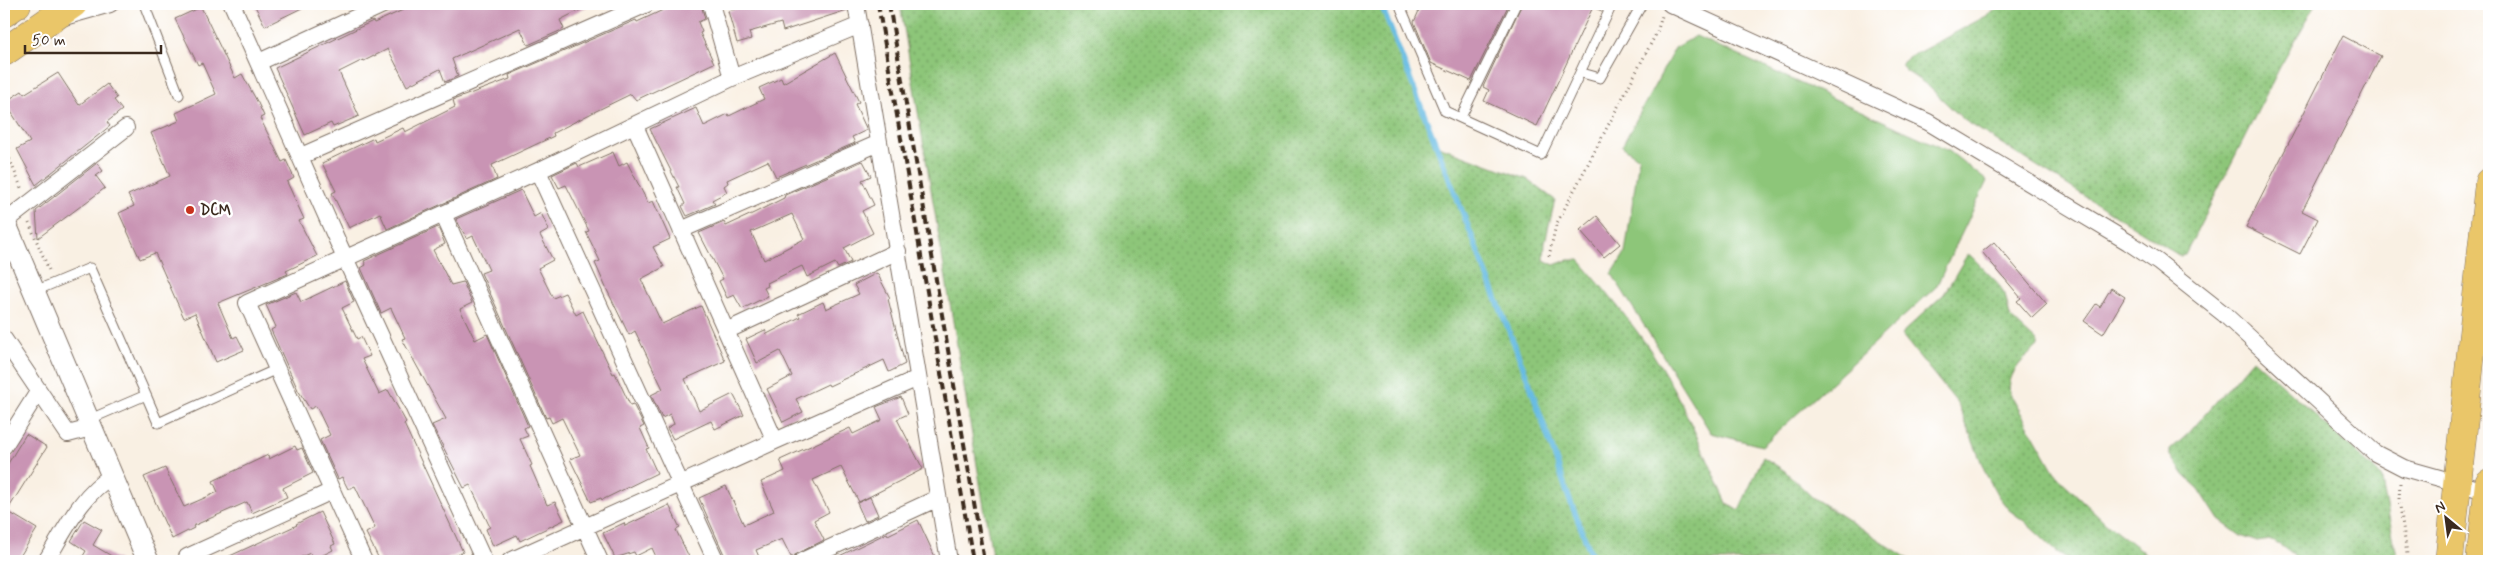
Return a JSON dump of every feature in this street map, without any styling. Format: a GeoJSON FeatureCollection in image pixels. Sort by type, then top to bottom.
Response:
{"type":"FeatureCollection","features":[{"type":"Feature","properties":{"kind":"highway"},"geometry":{"type":"LineString","coordinates":[[4,12],[17,4]]}},
{"type":"Feature","properties":{"kind":"highway"},"geometry":{"type":"LineString","coordinates":[[4,52],[73,4]]}},
{"type":"Feature","properties":{"kind":"highway"},"geometry":{"type":"LineString","coordinates":[[2449,561],[2489,182]]}},
{"type":"Feature","properties":{"kind":"highway"},"geometry":{"type":"LineString","coordinates":[[2480,561],[2489,489]]}},
{"type":"Feature","properties":{"kind":"street"},"geometry":{"type":"LineString","coordinates":[[52,20],[110,4]]}},
{"type":"Feature","properties":{"kind":"street"},"geometry":{"type":"LineString","coordinates":[[232,4],[345,258],[484,561]]}},
{"type":"Feature","properties":{"kind":"street"},"geometry":{"type":"LineString","coordinates":[[259,62],[385,4]]}},
{"type":"Feature","properties":{"kind":"street"},"geometry":{"type":"LineString","coordinates":[[301,156],[647,4]]}},
{"type":"Feature","properties":{"kind":"street"},"geometry":{"type":"LineString","coordinates":[[711,4],[732,78]]}},
{"type":"Feature","properties":{"kind":"street"},"geometry":{"type":"LineString","coordinates":[[856,4],[949,561]]}},
{"type":"Feature","properties":{"kind":"street"},"geometry":{"type":"LineString","coordinates":[[1667,8],[1928,122],[2158,262],[2224,314],[2375,453],[2404,468],[2489,489]]}},
{"type":"Feature","properties":{"kind":"street"},"geometry":{"type":"LineString","coordinates":[[364,561],[247,302],[538,171],[732,78],[860,25]]}},
{"type":"Feature","properties":{"kind":"street"},"geometry":{"type":"LineString","coordinates":[[635,126],[775,441]]}},
{"type":"Feature","properties":{"kind":"street"},"geometry":{"type":"LineString","coordinates":[[126,128],[4,221],[148,561]]}},
{"type":"Feature","properties":{"kind":"street"},"geometry":{"type":"LineString","coordinates":[[681,230],[879,143]]}},
{"type":"Feature","properties":{"kind":"street"},"geometry":{"type":"LineString","coordinates":[[538,171],[716,561]]}},
{"type":"Feature","properties":{"kind":"street"},"geometry":{"type":"LineString","coordinates":[[443,214],[600,561]]}},
{"type":"Feature","properties":{"kind":"street"},"geometry":{"type":"LineString","coordinates":[[726,331],[898,251]]}},
{"type":"Feature","properties":{"kind":"street"},"geometry":{"type":"LineString","coordinates":[[4,339],[68,434],[90,424]]}},
{"type":"Feature","properties":{"kind":"street"},"geometry":{"type":"LineString","coordinates":[[510,561],[918,378]]}},
{"type":"Feature","properties":{"kind":"street"},"geometry":{"type":"LineString","coordinates":[[4,446],[38,392]]}},
{"type":"Feature","properties":{"kind":"street"},"geometry":{"type":"LineString","coordinates":[[46,561],[77,511],[97,484],[112,476]]}},
{"type":"Feature","properties":{"kind":"street"},"geometry":{"type":"LineString","coordinates":[[184,560],[332,491]]}},
{"type":"Feature","properties":{"kind":"street"},"geometry":{"type":"LineString","coordinates":[[813,559],[938,498]]}},
{"type":"Feature","properties":{"kind":"lane"},"geometry":{"type":"LineString","coordinates":[[144,4],[179,95]]}},
{"type":"Feature","properties":{"kind":"lane"},"geometry":{"type":"LineString","coordinates":[[1403,4],[1401,8],[1444,111],[1541,155],[1582,73],[1610,9],[1598,4]]}},
{"type":"Feature","properties":{"kind":"lane"},"geometry":{"type":"LineString","coordinates":[[1460,118],[1516,4]]}},
{"type":"Feature","properties":{"kind":"lane"},"geometry":{"type":"LineString","coordinates":[[1582,73],[1600,78],[1642,4]]}},
{"type":"Feature","properties":{"kind":"lane"},"geometry":{"type":"LineString","coordinates":[[34,292],[90,268],[158,423],[277,369]]}},
{"type":"Feature","properties":{"kind":"lane"},"geometry":{"type":"LineString","coordinates":[[90,424],[146,395]]}},
{"type":"Feature","properties":{"kind":"path"},"geometry":{"type":"LineString","coordinates":[[1549,256],[1556,225],[1657,32],[1667,8]]}},
{"type":"Feature","properties":{"kind":"path"},"geometry":{"type":"LineString","coordinates":[[4,145],[27,205],[29,222],[54,284]]}},
{"type":"Feature","properties":{"kind":"path"},"geometry":{"type":"LineString","coordinates":[[2404,468],[2399,499],[2408,561]]}},
{"type":"Feature","properties":{"kind":"green space"},"geometry":{"type":"Polygon","coordinates":[[[900,4],[1379,4],[1436,145],[1527,179],[1555,200],[1545,242],[1544,260],[1554,265],[1568,260],[1579,260],[1634,327],[1673,388],[1728,505],[1739,510],[1763,457],[1785,471],[1812,497],[1912,561],[993,561],[900,4]]]}},
{"type":"Feature","properties":{"kind":"green space"},"geometry":{"type":"Polygon","coordinates":[[[2003,4],[2316,4],[2280,67],[2185,255],[2180,256],[1964,120],[1927,85],[1906,71],[1901,64],[1908,58],[1988,15],[2003,4]]]}},
{"type":"Feature","properties":{"kind":"green space"},"geometry":{"type":"Polygon","coordinates":[[[1696,36],[1949,151],[1987,181],[1936,287],[1762,446],[1711,433],[1612,274],[1625,253],[1639,158],[1622,146],[1675,48],[1696,36]]]}},
{"type":"Feature","properties":{"kind":"green space"},"geometry":{"type":"Polygon","coordinates":[[[1967,255],[1971,256],[1996,281],[2005,294],[2010,317],[2038,343],[2038,346],[2022,361],[2013,373],[2009,386],[2010,394],[2054,471],[2106,523],[2155,561],[2071,561],[2056,551],[2024,521],[2009,510],[1998,496],[1986,474],[1958,404],[1901,334],[1944,294],[1967,255]]]}},
{"type":"Feature","properties":{"kind":"green space"},"geometry":{"type":"Polygon","coordinates":[[[2253,359],[2374,468],[2381,477],[2398,561],[2301,561],[2280,545],[2269,540],[2257,542],[2241,536],[2219,520],[2199,489],[2184,475],[2170,454],[2170,450],[2189,433],[2253,359]]]}},
{"type":"Feature","properties":{"kind":"building"},"geometry":{"type":"Polygon","coordinates":[[[254,4],[310,4],[265,26],[254,4]]]}},
{"type":"Feature","properties":{"kind":"building"},"geometry":{"type":"Polygon","coordinates":[[[400,4],[592,4],[560,20],[564,29],[528,45],[520,28],[452,59],[458,76],[445,82],[440,69],[407,86],[388,49],[363,60],[339,72],[359,116],[333,127],[331,123],[305,135],[275,68],[373,21],[374,23],[403,10],[400,4]]]}},
{"type":"Feature","properties":{"kind":"building"},"geometry":{"type":"Polygon","coordinates":[[[676,4],[701,4],[705,19],[698,22],[702,32],[700,33],[714,63],[636,100],[631,94],[594,112],[553,133],[554,136],[492,165],[497,179],[387,229],[380,213],[349,228],[332,193],[336,191],[322,163],[374,138],[375,141],[403,128],[405,132],[455,107],[453,100],[510,79],[509,75],[676,4]]]}},
{"type":"Feature","properties":{"kind":"building"},"geometry":{"type":"Polygon","coordinates":[[[754,4],[846,4],[847,10],[783,31],[781,23],[749,32],[751,39],[737,43],[728,11],[754,4]]]}},
{"type":"Feature","properties":{"kind":"building"},"geometry":{"type":"Polygon","coordinates":[[[1422,4],[1509,4],[1471,81],[1431,63],[1414,22],[1422,4]]]}},
{"type":"Feature","properties":{"kind":"building"},"geometry":{"type":"Polygon","coordinates":[[[1522,4],[1580,4],[1592,9],[1537,126],[1484,101],[1489,90],[1483,87],[1522,4]]]}},
{"type":"Feature","properties":{"kind":"building"},"geometry":{"type":"Polygon","coordinates":[[[201,7],[235,78],[242,74],[264,116],[260,118],[282,162],[286,160],[294,178],[287,182],[304,219],[299,221],[317,256],[286,271],[288,274],[218,303],[233,338],[237,336],[244,350],[216,362],[195,313],[184,318],[155,253],[140,259],[119,213],[134,206],[128,195],[170,176],[151,133],[179,121],[176,113],[216,94],[202,63],[198,65],[175,19],[201,7]]]}},
{"type":"Feature","properties":{"kind":"building"},"geometry":{"type":"Polygon","coordinates":[[[2343,36],[2381,56],[2302,211],[2318,219],[2300,254],[2246,227],[2343,36]]]}},
{"type":"Feature","properties":{"kind":"building"},"geometry":{"type":"Polygon","coordinates":[[[835,53],[859,102],[855,104],[867,130],[852,137],[855,143],[776,177],[768,161],[727,180],[728,183],[724,186],[727,192],[712,200],[715,204],[687,216],[682,206],[685,204],[677,187],[679,187],[650,129],[696,108],[704,126],[728,114],[729,116],[764,99],[759,88],[781,78],[783,83],[835,53]]]}},
{"type":"Feature","properties":{"kind":"building"},"geometry":{"type":"Polygon","coordinates":[[[58,73],[79,105],[107,84],[117,98],[114,100],[122,110],[107,122],[110,126],[36,185],[17,149],[30,142],[5,102],[22,91],[24,94],[58,73]]]}},
{"type":"Feature","properties":{"kind":"building"},"geometry":{"type":"Polygon","coordinates":[[[613,152],[619,166],[627,162],[648,203],[653,201],[670,239],[653,247],[664,267],[641,279],[662,324],[701,306],[725,361],[685,379],[699,411],[733,394],[744,415],[715,429],[711,421],[673,439],[667,428],[674,424],[670,414],[662,418],[651,395],[663,389],[635,331],[629,335],[607,290],[595,263],[600,261],[586,232],[589,231],[566,185],[559,188],[552,175],[577,163],[579,167],[613,152]]]}},
{"type":"Feature","properties":{"kind":"building"},"geometry":{"type":"Polygon","coordinates":[[[863,161],[871,176],[862,180],[874,205],[862,211],[873,233],[844,248],[851,262],[838,268],[835,263],[807,277],[802,266],[767,283],[768,286],[764,288],[768,296],[742,309],[734,295],[727,298],[719,281],[723,279],[699,233],[724,222],[726,226],[784,198],[785,195],[863,161]],[[792,214],[751,232],[764,260],[804,239],[792,214]]]}},
{"type":"Feature","properties":{"kind":"building"},"geometry":{"type":"Polygon","coordinates":[[[97,163],[103,171],[96,176],[105,188],[38,238],[36,211],[97,163]]]}},
{"type":"Feature","properties":{"kind":"building"},"geometry":{"type":"Polygon","coordinates":[[[521,190],[534,217],[541,213],[549,230],[540,235],[553,260],[538,268],[553,298],[565,293],[576,315],[583,311],[613,374],[615,373],[630,405],[633,404],[644,426],[640,428],[649,448],[646,449],[657,473],[602,500],[601,498],[591,502],[570,459],[580,455],[562,418],[552,423],[549,417],[546,418],[481,273],[489,270],[473,236],[467,239],[456,219],[521,190]]]}},
{"type":"Feature","properties":{"kind":"building"},"geometry":{"type":"Polygon","coordinates":[[[1597,216],[1620,244],[1604,257],[1580,230],[1597,216]]]}},
{"type":"Feature","properties":{"kind":"building"},"geometry":{"type":"Polygon","coordinates":[[[438,227],[445,244],[433,250],[451,285],[463,282],[472,303],[460,309],[475,340],[487,334],[528,426],[524,428],[528,436],[520,439],[532,465],[530,466],[547,505],[555,502],[564,520],[520,541],[517,535],[493,546],[486,529],[490,527],[470,485],[464,488],[432,425],[446,419],[402,339],[405,338],[391,308],[381,313],[361,268],[366,265],[364,261],[438,227]]]}},
{"type":"Feature","properties":{"kind":"building"},"geometry":{"type":"Polygon","coordinates":[[[1994,242],[2047,304],[2032,318],[2017,301],[2021,298],[1982,252],[1994,242]]]}},
{"type":"Feature","properties":{"kind":"building"},"geometry":{"type":"Polygon","coordinates":[[[877,273],[890,298],[888,299],[905,364],[889,372],[884,360],[796,399],[803,412],[783,422],[767,389],[792,376],[780,351],[757,363],[746,339],[765,330],[767,334],[800,317],[798,314],[823,302],[826,309],[859,294],[854,285],[877,273]]]}},
{"type":"Feature","properties":{"kind":"building"},"geometry":{"type":"Polygon","coordinates":[[[345,281],[354,302],[342,308],[357,339],[361,337],[370,356],[362,359],[379,394],[388,390],[406,422],[404,424],[463,552],[443,561],[380,561],[366,533],[375,528],[355,486],[348,489],[342,477],[338,479],[320,440],[330,435],[316,406],[310,409],[298,390],[271,330],[276,327],[266,305],[296,292],[301,302],[345,281]]]}},
{"type":"Feature","properties":{"kind":"building"},"geometry":{"type":"Polygon","coordinates":[[[2111,288],[2125,297],[2103,334],[2084,321],[2096,304],[2100,307],[2111,288]]]}},
{"type":"Feature","properties":{"kind":"building"},"geometry":{"type":"Polygon","coordinates":[[[901,397],[908,414],[897,419],[923,469],[859,502],[841,467],[813,480],[829,512],[814,520],[824,540],[791,557],[782,539],[756,550],[759,557],[751,561],[727,561],[699,498],[726,486],[744,525],[774,511],[761,482],[785,471],[780,460],[850,428],[853,434],[882,420],[876,407],[901,397]]]}},
{"type":"Feature","properties":{"kind":"building"},"geometry":{"type":"Polygon","coordinates":[[[26,434],[47,447],[7,511],[37,529],[17,561],[10,561],[4,558],[4,470],[26,434]]]}},
{"type":"Feature","properties":{"kind":"building"},"geometry":{"type":"Polygon","coordinates":[[[295,446],[297,450],[302,448],[313,473],[283,488],[287,497],[252,513],[247,502],[193,526],[194,528],[172,539],[144,477],[165,468],[184,507],[218,492],[213,481],[268,455],[269,459],[295,446]]]}},
{"type":"Feature","properties":{"kind":"building"},"geometry":{"type":"Polygon","coordinates":[[[870,497],[878,515],[865,521],[857,503],[870,497]]]}},
{"type":"Feature","properties":{"kind":"building"},"geometry":{"type":"Polygon","coordinates":[[[669,505],[680,528],[676,530],[691,561],[658,561],[652,548],[636,556],[634,552],[615,558],[603,533],[624,523],[625,526],[669,505]]]}},
{"type":"Feature","properties":{"kind":"building"},"geometry":{"type":"Polygon","coordinates":[[[320,512],[335,544],[331,546],[333,550],[313,560],[310,553],[293,561],[219,561],[297,525],[320,512]]]}},
{"type":"Feature","properties":{"kind":"building"},"geometry":{"type":"Polygon","coordinates":[[[84,520],[102,530],[93,545],[120,561],[80,561],[86,551],[71,541],[84,520]]]}},
{"type":"Feature","properties":{"kind":"building"},"geometry":{"type":"Polygon","coordinates":[[[918,520],[937,561],[829,561],[887,533],[888,535],[918,520]]]}},
{"type":"Feature","properties":{"kind":"waterway"},"geometry":{"type":"LineString","coordinates":[[1381,4],[1529,382],[1569,498],[1594,561]]}},
{"type":"Feature","properties":{"kind":"railway"},"geometry":{"type":"LineString","coordinates":[[878,4],[973,561]]}},
{"type":"Feature","properties":{"kind":"railway"},"geometry":{"type":"LineString","coordinates":[[889,4],[984,561]]}},
{"type":"Feature","properties":{"kind":"place","name":"DCM"},"geometry":{"type":"Point","coordinates":[190,210]}}]}
